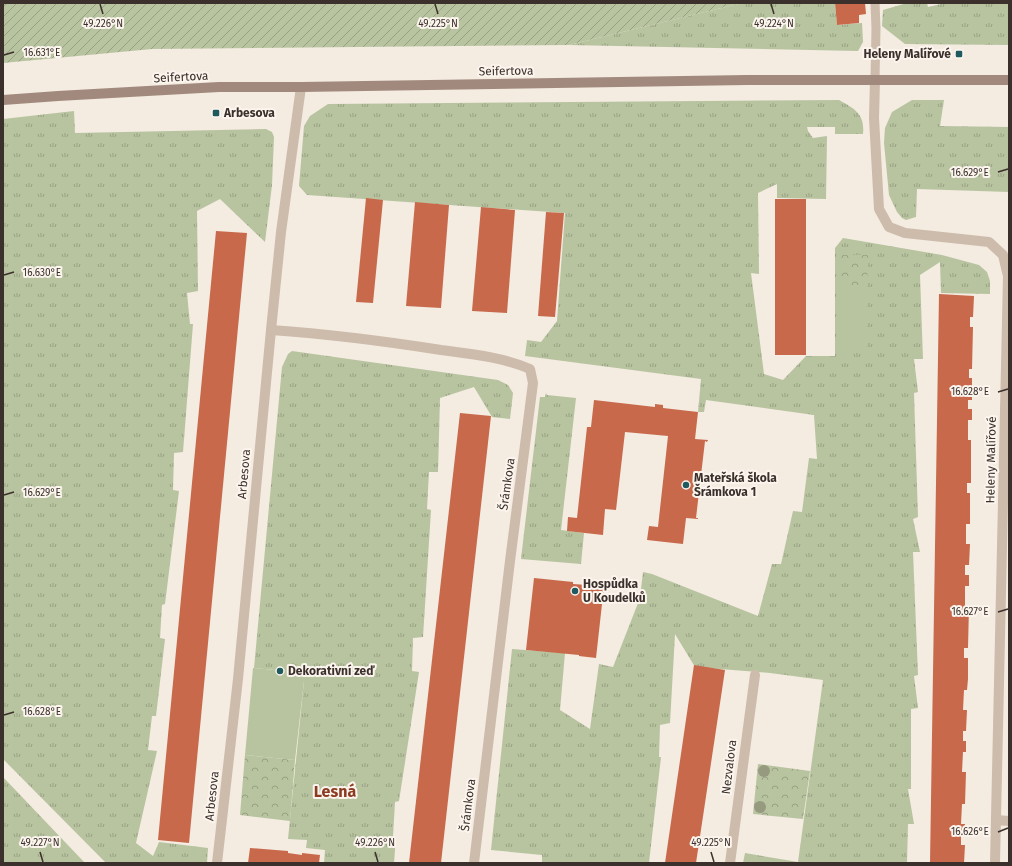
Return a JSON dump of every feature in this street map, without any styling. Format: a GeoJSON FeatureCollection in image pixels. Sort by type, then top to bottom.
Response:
{"type":"FeatureCollection","features":[{"type":"Feature","properties":{"kind":"street","name":"Seifertova"},"geometry":{"type":"LineString","coordinates":[[3,100],[219,87],[747,80],[1009,80]]}},
{"type":"Feature","properties":{"kind":"street","name":"Heleny Malířové"},"geometry":{"type":"LineString","coordinates":[[875,80],[874,118],[879,209],[889,227],[905,233],[989,242],[1003,255],[1008,276],[995,863]]}},
{"type":"Feature","properties":{"kind":"street","name":"Arbesova"},"geometry":{"type":"LineString","coordinates":[[217,863],[238,679],[281,232],[301,87]]}},
{"type":"Feature","properties":{"kind":"street","name":"Šrámkova"},"geometry":{"type":"LineString","coordinates":[[271,330],[385,341],[484,356],[518,364],[530,369],[533,383],[474,863]]}},
{"type":"Feature","properties":{"kind":"street","name":"Nezvalova"},"geometry":{"type":"LineString","coordinates":[[730,863],[754,674]]}},
{"type":"Feature","properties":{"kind":"street"},"geometry":{"type":"LineString","coordinates":[[996,820],[1009,821]]}},
{"type":"Feature","properties":{"kind":"lane"},"geometry":{"type":"LineString","coordinates":[[875,3],[875,80]]}},
{"type":"Feature","properties":{"kind":"green space"},"geometry":{"type":"Polygon","coordinates":[[[3,3],[742,3],[569,45],[152,49],[3,63],[3,3]]]}},
{"type":"Feature","properties":{"kind":"green space"},"geometry":{"type":"Polygon","coordinates":[[[742,3],[835,3],[837,25],[862,23],[863,42],[858,51],[569,45],[742,3]]]}},
{"type":"Feature","properties":{"kind":"green space"},"geometry":{"type":"Polygon","coordinates":[[[907,3],[927,3],[928,7],[945,3],[1009,3],[1009,45],[905,44],[882,26],[883,10],[907,3]]]}},
{"type":"Feature","properties":{"kind":"green space"},"geometry":{"type":"Polygon","coordinates":[[[839,100],[854,109],[861,117],[863,134],[835,134],[835,127],[807,127],[813,138],[827,136],[826,199],[777,198],[777,184],[758,193],[759,274],[751,273],[764,374],[783,380],[806,356],[835,356],[835,248],[843,238],[942,255],[979,265],[987,272],[990,281],[990,294],[941,293],[940,262],[920,275],[923,359],[914,359],[918,392],[914,393],[918,517],[913,519],[920,552],[913,552],[918,675],[914,676],[918,708],[911,709],[911,789],[908,789],[914,824],[908,824],[907,863],[743,863],[745,853],[798,862],[823,680],[770,673],[695,667],[675,634],[670,723],[660,725],[659,757],[661,757],[649,863],[542,863],[542,855],[491,850],[512,649],[565,653],[560,710],[590,729],[599,664],[613,667],[640,598],[643,572],[652,574],[758,616],[772,564],[781,564],[793,511],[802,512],[809,458],[817,459],[814,415],[706,400],[704,412],[698,412],[701,379],[525,356],[527,340],[541,342],[557,321],[565,213],[307,195],[299,186],[304,126],[310,116],[328,104],[839,100]]]}},
{"type":"Feature","properties":{"kind":"green space"},"geometry":{"type":"Polygon","coordinates":[[[912,100],[944,100],[940,126],[1009,127],[1009,192],[917,189],[916,217],[906,220],[902,218],[897,212],[889,195],[884,143],[885,128],[892,112],[912,100]]]}},
{"type":"Feature","properties":{"kind":"green space"},"geometry":{"type":"Polygon","coordinates":[[[74,111],[75,133],[266,129],[272,132],[274,137],[272,185],[265,242],[220,199],[197,211],[198,291],[187,293],[190,324],[193,324],[183,452],[174,453],[173,490],[179,491],[165,604],[162,605],[160,638],[165,639],[156,716],[152,716],[148,750],[157,751],[136,843],[153,856],[159,842],[208,848],[207,863],[106,863],[3,759],[3,119],[74,111]]]}},
{"type":"Feature","properties":{"kind":"green space"},"geometry":{"type":"Polygon","coordinates":[[[840,255],[868,255],[867,289],[839,289],[840,255]]]}},
{"type":"Feature","properties":{"kind":"green space"},"geometry":{"type":"Polygon","coordinates":[[[839,289],[867,289],[867,352],[838,352],[839,289]]]}},
{"type":"Feature","properties":{"kind":"green space"},"geometry":{"type":"Polygon","coordinates":[[[292,351],[498,380],[508,385],[513,393],[510,419],[492,417],[474,387],[440,398],[438,472],[429,472],[427,509],[431,510],[423,637],[413,638],[412,671],[419,672],[399,801],[395,802],[393,836],[396,837],[394,863],[324,863],[325,850],[306,848],[307,840],[288,839],[304,681],[307,673],[254,668],[282,367],[288,354],[292,351]]]}},
{"type":"Feature","properties":{"kind":"green space"},"geometry":{"type":"Polygon","coordinates":[[[546,393],[547,395],[576,398],[561,530],[584,533],[581,564],[521,559],[540,397],[545,397],[546,393]]]}},
{"type":"Feature","properties":{"kind":"green space"},"geometry":{"type":"Polygon","coordinates":[[[253,668],[307,673],[306,681],[304,681],[295,760],[245,755],[253,668]]]}},
{"type":"Feature","properties":{"kind":"green space"},"geometry":{"type":"Polygon","coordinates":[[[245,755],[295,760],[290,821],[240,815],[245,755]]]}},
{"type":"Feature","properties":{"kind":"green space"},"geometry":{"type":"Polygon","coordinates":[[[758,764],[810,771],[803,819],[753,814],[758,764]]]}},
{"type":"Feature","properties":{"kind":"green space"},"geometry":{"type":"Polygon","coordinates":[[[3,777],[85,863],[3,863],[3,777]]]}},
{"type":"Feature","properties":{"kind":"building"},"geometry":{"type":"Polygon","coordinates":[[[835,3],[865,3],[866,14],[859,15],[859,23],[837,25],[835,3]]]}},
{"type":"Feature","properties":{"kind":"building"},"geometry":{"type":"Polygon","coordinates":[[[366,198],[383,200],[373,303],[356,302],[366,198]]]}},
{"type":"Feature","properties":{"kind":"building"},"geometry":{"type":"Polygon","coordinates":[[[775,199],[806,199],[806,355],[775,355],[775,199]]]}},
{"type":"Feature","properties":{"kind":"building"},"geometry":{"type":"Polygon","coordinates":[[[415,202],[449,205],[441,308],[406,306],[415,202]]]}},
{"type":"Feature","properties":{"kind":"building"},"geometry":{"type":"Polygon","coordinates":[[[481,207],[515,210],[507,313],[472,311],[481,207]]]}},
{"type":"Feature","properties":{"kind":"building"},"geometry":{"type":"Polygon","coordinates":[[[546,212],[564,213],[555,317],[538,316],[546,212]]]}},
{"type":"Feature","properties":{"kind":"building"},"geometry":{"type":"Polygon","coordinates":[[[216,231],[247,233],[189,843],[158,840],[216,231]]]}},
{"type":"Feature","properties":{"kind":"building"},"geometry":{"type":"Polygon","coordinates":[[[939,294],[974,296],[973,317],[970,317],[970,327],[973,327],[972,369],[969,369],[969,378],[972,378],[972,400],[968,400],[968,409],[972,409],[972,420],[968,420],[968,440],[971,440],[971,483],[967,483],[967,493],[970,493],[970,524],[966,524],[966,544],[970,544],[969,565],[965,565],[965,575],[969,575],[969,586],[965,586],[965,606],[969,606],[968,648],[964,648],[964,658],[968,658],[968,679],[967,690],[964,690],[963,710],[967,710],[966,731],[963,731],[963,741],[966,741],[966,752],[963,752],[962,772],[966,772],[965,804],[962,804],[961,824],[965,824],[965,835],[961,835],[961,845],[965,845],[964,863],[930,863],[939,294]]]}},
{"type":"Feature","properties":{"kind":"building"},"geometry":{"type":"Polygon","coordinates":[[[594,400],[655,407],[655,404],[663,405],[663,408],[698,412],[695,439],[708,440],[707,442],[705,441],[696,518],[698,519],[686,518],[683,544],[647,540],[649,526],[658,527],[668,436],[625,432],[616,510],[605,509],[603,535],[567,531],[568,517],[577,518],[587,427],[591,427],[594,400]]]}},
{"type":"Feature","properties":{"kind":"building"},"geometry":{"type":"Polygon","coordinates":[[[460,413],[491,416],[441,863],[409,863],[460,413]]]}},
{"type":"Feature","properties":{"kind":"building"},"geometry":{"type":"Polygon","coordinates":[[[534,578],[573,582],[573,584],[604,586],[596,658],[526,650],[534,578]]]}},
{"type":"Feature","properties":{"kind":"building"},"geometry":{"type":"Polygon","coordinates":[[[694,665],[725,670],[696,863],[665,863],[694,665]]]}},
{"type":"Feature","properties":{"kind":"building"},"geometry":{"type":"Polygon","coordinates":[[[250,848],[288,851],[288,853],[302,855],[302,853],[320,855],[319,863],[248,863],[250,848]]]}},
{"type":"Feature","properties":{"kind":"place","name":"Heleny Malířové"},"geometry":{"type":"Point","coordinates":[959,54]}},
{"type":"Feature","properties":{"kind":"place","name":"Arbesova"},"geometry":{"type":"Point","coordinates":[216,113]}},
{"type":"Feature","properties":{"kind":"place","name":"Mateřská škola Šrámkova 1"},"geometry":{"type":"Point","coordinates":[686,485]}},
{"type":"Feature","properties":{"kind":"place","name":"Hospůdka U Koudelků"},"geometry":{"type":"Point","coordinates":[575,591]}},
{"type":"Feature","properties":{"kind":"place","name":"Dekorativní zeď"},"geometry":{"type":"Point","coordinates":[280,671]}},
{"type":"Feature","properties":{"kind":"district","name":"Lesná"},"geometry":{"type":"Point","coordinates":[335,791]}}]}
